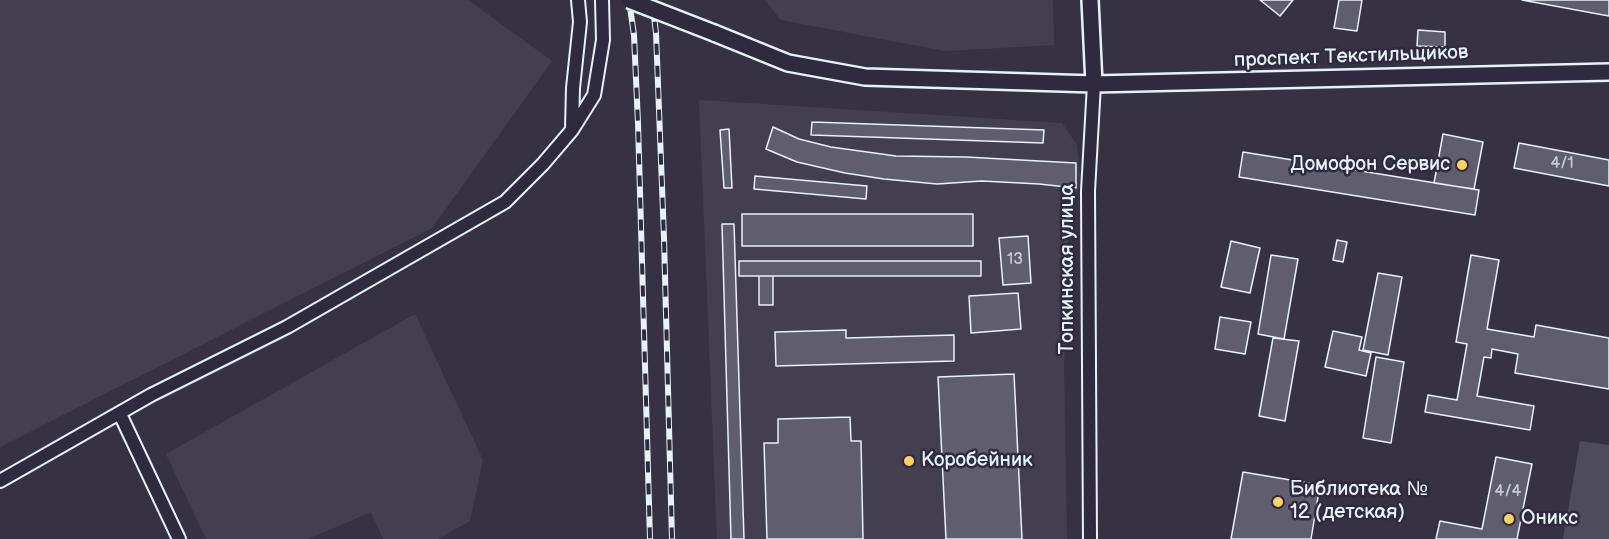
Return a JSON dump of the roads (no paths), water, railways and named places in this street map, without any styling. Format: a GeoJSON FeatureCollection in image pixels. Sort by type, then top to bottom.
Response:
{"type":"FeatureCollection","features":[{"type":"Feature","properties":{"kind":"street"},"geometry":{"type":"LineString","coordinates":[[572,130],[573,88],[580,22],[578,0]]}},
{"type":"Feature","properties":{"kind":"street"},"geometry":{"type":"LineString","coordinates":[[0,481],[151,395],[287,327],[505,202],[543,164],[572,130],[594,95],[603,40],[602,0]]}},
{"type":"Feature","properties":{"kind":"street","name":"проспект Текстильщиков"},"geometry":{"type":"LineString","coordinates":[[629,0],[788,63],[865,77],[1094,84],[1609,72]]}},
{"type":"Feature","properties":{"kind":"street","name":"Топкинская улица"},"geometry":{"type":"LineString","coordinates":[[1090,0],[1094,84],[1088,191],[1090,539]]}},
{"type":"Feature","properties":{"kind":"street"},"geometry":{"type":"LineString","coordinates":[[120,414],[179,539]]}},
{"type":"Feature","properties":{"kind":"railway"},"geometry":{"type":"LineString","coordinates":[[629,0],[634,35],[638,123],[650,539]]}},
{"type":"Feature","properties":{"kind":"railway"},"geometry":{"type":"LineString","coordinates":[[652,0],[656,33],[664,238],[672,539]]}},
{"type":"Feature","properties":{"kind":"place","name":"Домофон Сервис"},"geometry":{"type":"Point","coordinates":[1462,165]}},
{"type":"Feature","properties":{"kind":"place","name":"Коробейник"},"geometry":{"type":"Point","coordinates":[909,461]}},
{"type":"Feature","properties":{"kind":"place","name":"Библиотека № 12 (детская)"},"geometry":{"type":"Point","coordinates":[1278,502]}},
{"type":"Feature","properties":{"kind":"place","name":"Оникс"},"geometry":{"type":"Point","coordinates":[1509,519]}}]}
